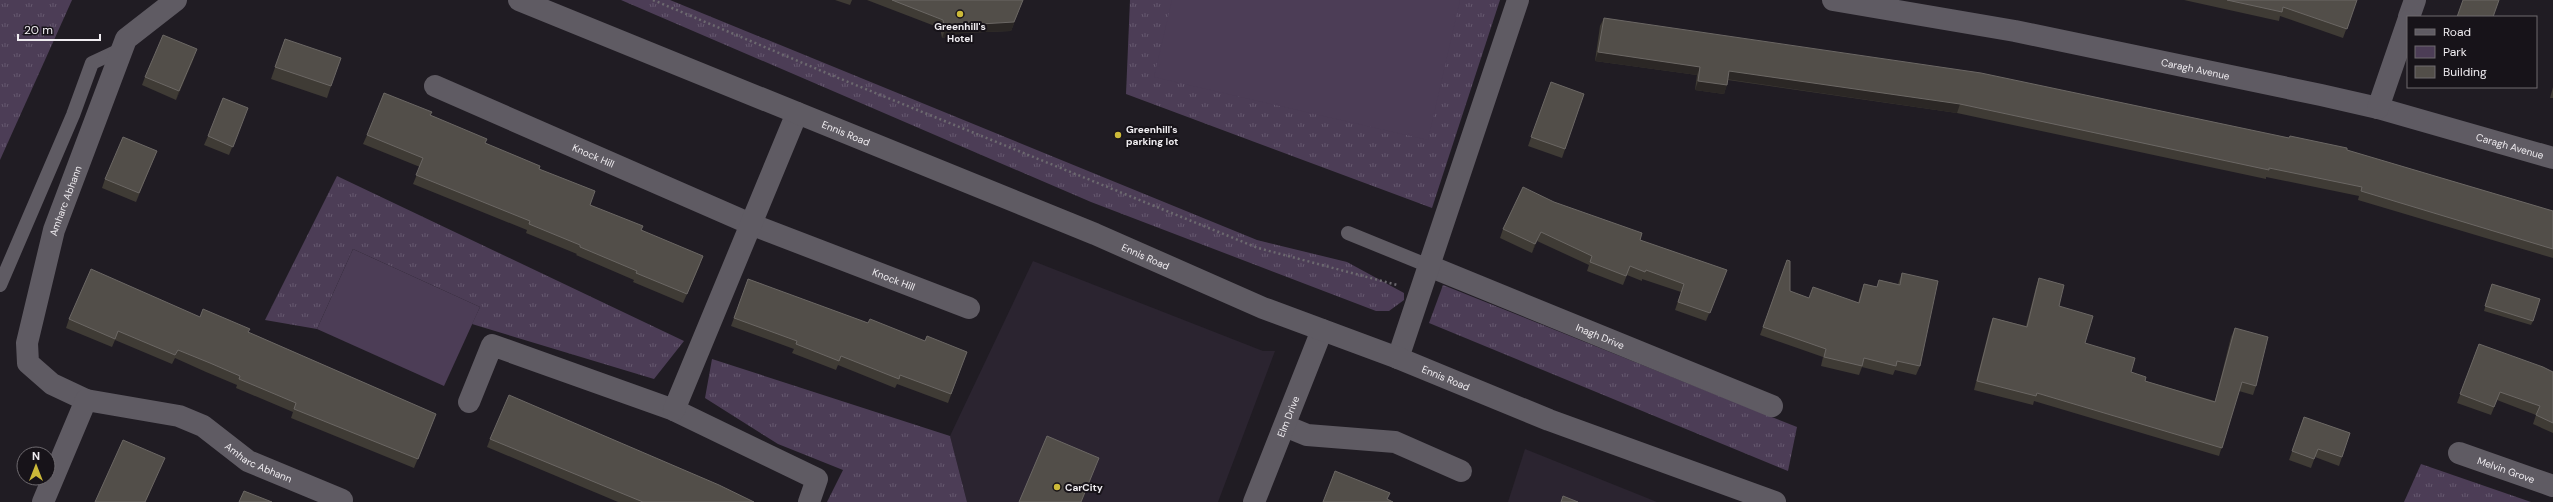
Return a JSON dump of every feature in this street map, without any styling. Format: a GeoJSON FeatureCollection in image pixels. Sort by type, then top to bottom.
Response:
{"type":"FeatureCollection","features":[{"type":"Feature","properties":{"kind":"street","name":"Amharc Abhann"},"geometry":{"type":"LineString","coordinates":[[176,0],[126,39],[54,230],[27,343],[28,363],[52,384],[86,400],[180,416],[203,426],[248,461],[343,501]]}},
{"type":"Feature","properties":{"kind":"street","name":"Ennis Road"},"geometry":{"type":"LineString","coordinates":[[519,0],[1095,234],[1263,308],[1398,358],[1549,420],[1775,502]]}},
{"type":"Feature","properties":{"kind":"street"},"geometry":{"type":"LineString","coordinates":[[1398,358],[1518,0]]}},
{"type":"Feature","properties":{"kind":"street","name":"Caragh Avenue"},"geometry":{"type":"LineString","coordinates":[[1833,0],[2015,31],[2378,108],[2553,158]]}},
{"type":"Feature","properties":{"kind":"street"},"geometry":{"type":"LineString","coordinates":[[2409,16],[2415,0]]}},
{"type":"Feature","properties":{"kind":"street"},"geometry":{"type":"LineString","coordinates":[[2378,108],[2407,24]]}},
{"type":"Feature","properties":{"kind":"street","name":"Knock Hill"},"geometry":{"type":"LineString","coordinates":[[435,86],[753,225],[969,308]]}},
{"type":"Feature","properties":{"kind":"street"},"geometry":{"type":"LineString","coordinates":[[674,410],[753,225],[797,113]]}},
{"type":"Feature","properties":{"kind":"street","name":"Inagh Drive"},"geometry":{"type":"LineString","coordinates":[[1429,266],[1772,406]]}},
{"type":"Feature","properties":{"kind":"street","name":"Elm Drive"},"geometry":{"type":"LineString","coordinates":[[1254,502],[1322,330]]}},
{"type":"Feature","properties":{"kind":"street"},"geometry":{"type":"LineString","coordinates":[[470,402],[492,345],[674,410],[817,479],[809,502]]}},
{"type":"Feature","properties":{"kind":"street"},"geometry":{"type":"LineString","coordinates":[[43,502],[86,400]]}},
{"type":"Feature","properties":{"kind":"street"},"geometry":{"type":"LineString","coordinates":[[1285,426],[1307,435],[1395,442],[1461,471]]}},
{"type":"Feature","properties":{"kind":"street","name":"Melvin Grove"},"geometry":{"type":"LineString","coordinates":[[2459,453],[2553,486]]}},
{"type":"Feature","properties":{"kind":"lane"},"geometry":{"type":"LineString","coordinates":[[0,285],[73,115],[92,63],[122,49]]}},
{"type":"Feature","properties":{"kind":"lane"},"geometry":{"type":"LineString","coordinates":[[1348,233],[1429,266]]}},
{"type":"Feature","properties":{"kind":"path"},"geometry":{"type":"LineString","coordinates":[[653,0],[836,77],[1258,248],[1420,292]]}},
{"type":"Feature","properties":{"kind":"shaded area"},"geometry":{"type":"Polygon","coordinates":[[[1033,261],[1263,351],[1275,351],[1218,502],[967,502],[950,436],[1033,261]]]}},
{"type":"Feature","properties":{"kind":"shaded area"},"geometry":{"type":"Polygon","coordinates":[[[1525,449],[1657,502],[1508,502],[1525,449]]]}},
{"type":"Feature","properties":{"kind":"green space"},"geometry":{"type":"Polygon","coordinates":[[[0,0],[72,0],[0,160],[0,0]]]}},
{"type":"Feature","properties":{"kind":"green space"},"geometry":{"type":"Polygon","coordinates":[[[621,0],[670,0],[1257,240],[1347,262],[1404,293],[1404,300],[1389,311],[1376,311],[1091,202],[621,0]]]}},
{"type":"Feature","properties":{"kind":"green space"},"geometry":{"type":"Polygon","coordinates":[[[1130,0],[1500,0],[1432,208],[1126,94],[1130,0]]]}},
{"type":"Feature","properties":{"kind":"green space"},"geometry":{"type":"Polygon","coordinates":[[[1172,0],[1460,0],[1428,140],[1154,77],[1172,0]]]}},
{"type":"Feature","properties":{"kind":"green space"},"geometry":{"type":"Polygon","coordinates":[[[337,176],[684,341],[654,379],[472,324],[480,307],[353,249],[317,329],[265,320],[337,176]]]}},
{"type":"Feature","properties":{"kind":"green space"},"geometry":{"type":"Polygon","coordinates":[[[353,249],[480,307],[444,386],[317,329],[353,249]]]}},
{"type":"Feature","properties":{"kind":"green space"},"geometry":{"type":"Polygon","coordinates":[[[1443,285],[1797,427],[1788,471],[1429,323],[1443,285]]]}},
{"type":"Feature","properties":{"kind":"green space"},"geometry":{"type":"Polygon","coordinates":[[[712,359],[950,436],[967,502],[827,502],[843,470],[778,444],[705,398],[712,359]]]}},
{"type":"Feature","properties":{"kind":"green space"},"geometry":{"type":"Polygon","coordinates":[[[2421,464],[2531,502],[2404,502],[2421,464]]]}},
{"type":"Feature","properties":{"kind":"building","name":"Greenhill's Hotel"},"geometry":{"type":"Polygon","coordinates":[[[892,0],[1023,0],[1014,22],[964,25],[945,30],[943,20],[892,0]]]}},
{"type":"Feature","properties":{"kind":"building"},"geometry":{"type":"Polygon","coordinates":[[[2227,0],[2357,0],[2347,29],[2283,7],[2282,12],[2227,0]]]}},
{"type":"Feature","properties":{"kind":"building"},"geometry":{"type":"Polygon","coordinates":[[[2463,0],[2499,0],[2493,16],[2457,16],[2463,0]]]}},
{"type":"Feature","properties":{"kind":"building"},"geometry":{"type":"Polygon","coordinates":[[[1604,18],[1981,73],[2289,138],[2290,136],[2347,148],[2347,150],[2553,211],[2553,249],[2361,191],[2362,187],[2269,168],[2269,170],[1960,104],[1729,71],[1727,85],[1698,81],[1700,67],[1598,52],[1604,18]]]}},
{"type":"Feature","properties":{"kind":"building"},"geometry":{"type":"Polygon","coordinates":[[[163,35],[197,49],[179,91],[145,77],[163,35]]]}},
{"type":"Feature","properties":{"kind":"building"},"geometry":{"type":"Polygon","coordinates":[[[285,39],[341,58],[331,86],[275,67],[285,39]]]}},
{"type":"Feature","properties":{"kind":"building"},"geometry":{"type":"Polygon","coordinates":[[[1551,82],[1584,94],[1565,149],[1531,137],[1551,82]]]}},
{"type":"Feature","properties":{"kind":"building"},"geometry":{"type":"Polygon","coordinates":[[[384,93],[432,112],[430,115],[487,139],[485,143],[540,166],[539,169],[595,191],[590,205],[643,226],[641,230],[703,256],[687,294],[636,273],[637,271],[580,247],[580,245],[529,224],[530,221],[416,175],[423,158],[367,135],[384,93]]]}},
{"type":"Feature","properties":{"kind":"building"},"geometry":{"type":"Polygon","coordinates":[[[223,98],[248,108],[233,147],[208,136],[223,98]]]}},
{"type":"Feature","properties":{"kind":"building"},"geometry":{"type":"Polygon","coordinates":[[[123,137],[157,151],[139,193],[105,179],[123,137]]]}},
{"type":"Feature","properties":{"kind":"building"},"geometry":{"type":"Polygon","coordinates":[[[1523,187],[1554,202],[1642,233],[1640,240],[1727,270],[1710,313],[1678,302],[1684,284],[1646,270],[1645,272],[1630,266],[1626,276],[1590,262],[1592,256],[1541,232],[1535,244],[1503,229],[1523,187]]]}},
{"type":"Feature","properties":{"kind":"building"},"geometry":{"type":"Polygon","coordinates":[[[1787,260],[1790,261],[1790,291],[1809,298],[1813,287],[1859,303],[1864,284],[1877,287],[1879,280],[1900,285],[1902,273],[1938,281],[1920,366],[1897,361],[1896,366],[1864,358],[1862,366],[1824,357],[1826,349],[1763,327],[1787,260]]]}},
{"type":"Feature","properties":{"kind":"building"},"geometry":{"type":"Polygon","coordinates":[[[91,269],[200,317],[203,309],[250,329],[248,332],[436,414],[418,459],[294,409],[296,403],[239,379],[240,376],[178,350],[175,355],[118,331],[115,339],[69,319],[91,269]]]}},
{"type":"Feature","properties":{"kind":"building"},"geometry":{"type":"Polygon","coordinates":[[[2039,278],[2064,285],[2059,306],[2093,316],[2085,343],[2135,358],[2131,372],[2146,377],[2145,381],[2215,402],[2235,328],[2268,337],[2256,386],[2242,382],[2222,448],[2037,393],[2036,396],[1977,381],[1993,318],[2027,327],[2039,278]]]}},
{"type":"Feature","properties":{"kind":"building"},"geometry":{"type":"Polygon","coordinates":[[[748,279],[868,323],[870,319],[925,341],[927,336],[967,352],[951,394],[900,375],[899,379],[841,356],[839,361],[796,344],[797,341],[734,318],[748,279]]]}},
{"type":"Feature","properties":{"kind":"building"},"geometry":{"type":"Polygon","coordinates":[[[2492,284],[2540,299],[2533,321],[2485,306],[2492,284]]]}},
{"type":"Feature","properties":{"kind":"building"},"geometry":{"type":"Polygon","coordinates":[[[2479,344],[2553,372],[2553,423],[2536,415],[2540,406],[2500,392],[2494,407],[2460,394],[2479,344]]]}},
{"type":"Feature","properties":{"kind":"building"},"geometry":{"type":"Polygon","coordinates":[[[509,395],[719,485],[754,502],[643,502],[490,439],[509,395]]]}},
{"type":"Feature","properties":{"kind":"building"},"geometry":{"type":"Polygon","coordinates":[[[2304,417],[2350,433],[2342,457],[2318,449],[2314,459],[2292,451],[2304,417]]]}},
{"type":"Feature","properties":{"kind":"building","name":"CarCity"},"geometry":{"type":"Polygon","coordinates":[[[1047,436],[1099,458],[1081,502],[1019,502],[1047,436]]]}},
{"type":"Feature","properties":{"kind":"building"},"geometry":{"type":"Polygon","coordinates":[[[123,440],[165,458],[145,502],[95,502],[123,440]]]}},
{"type":"Feature","properties":{"kind":"building"},"geometry":{"type":"Polygon","coordinates":[[[1335,471],[1390,493],[1387,499],[1393,502],[1323,502],[1335,471]]]}},
{"type":"Feature","properties":{"kind":"building"},"geometry":{"type":"Polygon","coordinates":[[[244,491],[272,502],[239,502],[244,491]]]}},
{"type":"Feature","properties":{"kind":"building"},"geometry":{"type":"Polygon","coordinates":[[[1563,496],[1578,502],[1561,502],[1563,496]]]}},
{"type":"Feature","properties":{"kind":"place","name":"Greenhill's Hotel"},"geometry":{"type":"Point","coordinates":[960,14]}},
{"type":"Feature","properties":{"kind":"place","name":"Greenhill's parking lot"},"geometry":{"type":"Point","coordinates":[1118,135]}},
{"type":"Feature","properties":{"kind":"place","name":"CarCity"},"geometry":{"type":"Point","coordinates":[1057,487]}}]}
